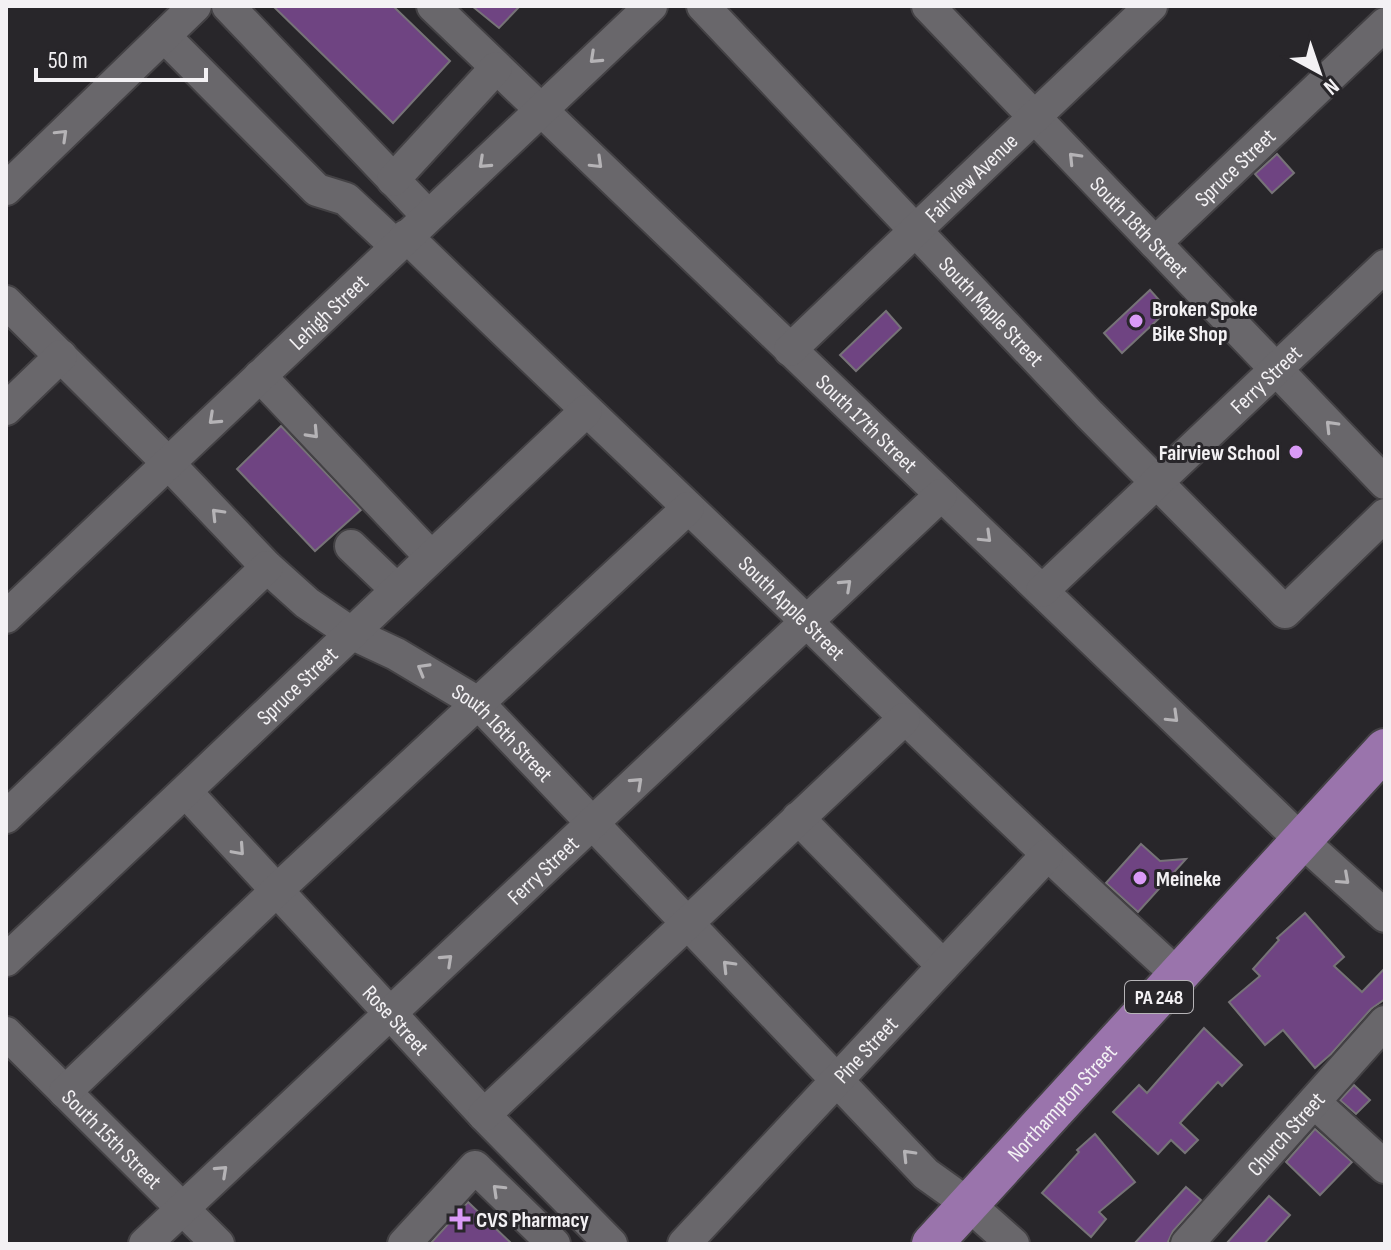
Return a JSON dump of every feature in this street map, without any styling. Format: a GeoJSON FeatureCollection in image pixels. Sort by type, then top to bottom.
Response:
{"type":"FeatureCollection","features":[{"type":"Feature","properties":{"kind":"main road","name":"Northampton Street"},"geometry":{"type":"LineString","coordinates":[[932,1244],[1385,749]]}},
{"type":"Feature","properties":{"kind":"street"},"geometry":{"type":"LineString","coordinates":[[6,189],[195,6]]}},
{"type":"Feature","properties":{"kind":"street"},"geometry":{"type":"LineString","coordinates":[[228,6],[393,180],[410,233]]}},
{"type":"Feature","properties":{"kind":"street","name":"Lehigh Street"},"geometry":{"type":"LineString","coordinates":[[6,617],[651,6]]}},
{"type":"Feature","properties":{"kind":"street","name":"South Maple Street"},"geometry":{"type":"LineString","coordinates":[[703,6],[1156,483],[1285,612],[1385,515]]}},
{"type":"Feature","properties":{"kind":"street","name":"South 18th Street"},"geometry":{"type":"LineString","coordinates":[[928,6],[1385,483]]}},
{"type":"Feature","properties":{"kind":"street","name":"Fairview Avenue"},"geometry":{"type":"LineString","coordinates":[[790,350],[1151,6]]}},
{"type":"Feature","properties":{"kind":"street","name":"South 17th Street"},"geometry":{"type":"LineString","coordinates":[[449,12],[496,68],[1302,841],[1385,916]]}},
{"type":"Feature","properties":{"kind":"street","name":"Spruce Street"},"geometry":{"type":"LineString","coordinates":[[1155,243],[1385,24]]}},
{"type":"Feature","properties":{"kind":"street"},"geometry":{"type":"LineString","coordinates":[[164,36],[317,190],[346,199],[410,233]]}},
{"type":"Feature","properties":{"kind":"street"},"geometry":{"type":"LineString","coordinates":[[393,180],[496,68]]}},
{"type":"Feature","properties":{"kind":"street","name":"South Apple Street"},"geometry":{"type":"LineString","coordinates":[[410,233],[586,411],[904,719],[1179,976]]}},
{"type":"Feature","properties":{"kind":"street","name":"Ferry Street"},"geometry":{"type":"LineString","coordinates":[[1042,591],[1385,266]]}},
{"type":"Feature","properties":{"kind":"street","name":"South 16th Street"},"geometry":{"type":"LineString","coordinates":[[6,302],[168,463],[267,567],[307,603],[351,633],[396,654],[478,703],[926,1174],[968,1204],[1013,1244]]}},
{"type":"Feature","properties":{"kind":"street"},"geometry":{"type":"LineString","coordinates":[[6,409],[61,356]]}},
{"type":"Feature","properties":{"kind":"street"},"geometry":{"type":"LineString","coordinates":[[260,376],[431,557]]}},
{"type":"Feature","properties":{"kind":"street","name":"Spruce Street"},"geometry":{"type":"LineString","coordinates":[[6,960],[586,411]]}},
{"type":"Feature","properties":{"kind":"street","name":"Ferry Street"},"geometry":{"type":"LineString","coordinates":[[145,1244],[941,495]]}},
{"type":"Feature","properties":{"kind":"street"},"geometry":{"type":"LineString","coordinates":[[65,1092],[688,508]]}},
{"type":"Feature","properties":{"kind":"street"},"geometry":{"type":"LineString","coordinates":[[351,546],[397,590]]}},
{"type":"Feature","properties":{"kind":"street"},"geometry":{"type":"LineString","coordinates":[[6,817],[267,567]]}},
{"type":"Feature","properties":{"kind":"street"},"geometry":{"type":"LineString","coordinates":[[484,1115],[904,719]]}},
{"type":"Feature","properties":{"kind":"street","name":"Rose Street"},"geometry":{"type":"LineString","coordinates":[[186,792],[484,1115],[611,1244]]}},
{"type":"Feature","properties":{"kind":"street"},"geometry":{"type":"LineString","coordinates":[[798,818],[943,966]]}},
{"type":"Feature","properties":{"kind":"street","name":"Pine Street"},"geometry":{"type":"LineString","coordinates":[[684,1244],[1047,855]]}},
{"type":"Feature","properties":{"kind":"street","name":"Church Street"},"geometry":{"type":"LineString","coordinates":[[1187,1244],[1385,1022]]}},
{"type":"Feature","properties":{"kind":"street","name":"South 15th Street"},"geometry":{"type":"LineString","coordinates":[[6,1033],[218,1244]]}},
{"type":"Feature","properties":{"kind":"street"},"geometry":{"type":"LineString","coordinates":[[1314,1102],[1385,1167]]}},
{"type":"Feature","properties":{"kind":"street"},"geometry":{"type":"LineString","coordinates":[[404,1244],[475,1167],[554,1244]]}},
{"type":"Feature","properties":{"kind":"building"},"geometry":{"type":"Polygon","coordinates":[[[273,6],[393,6],[450,61],[393,123],[273,6]]]}},
{"type":"Feature","properties":{"kind":"building"},"geometry":{"type":"Polygon","coordinates":[[[472,6],[520,6],[499,28],[472,6]]]}},
{"type":"Feature","properties":{"kind":"building"},"geometry":{"type":"Polygon","coordinates":[[[1277,154],[1294,173],[1272,193],[1255,174],[1277,154]]]}},
{"type":"Feature","properties":{"kind":"building","name":"Broken Spoke Bike Shop"},"geometry":{"type":"Polygon","coordinates":[[[1150,290],[1168,310],[1122,353],[1104,333],[1150,290]]]}},
{"type":"Feature","properties":{"kind":"building"},"geometry":{"type":"Polygon","coordinates":[[[886,311],[901,328],[856,371],[840,355],[886,311]]]}},
{"type":"Feature","properties":{"kind":"building"},"geometry":{"type":"Polygon","coordinates":[[[281,426],[361,510],[315,551],[237,469],[281,426]]]}},
{"type":"Feature","properties":{"kind":"building","name":"Meineke"},"geometry":{"type":"Polygon","coordinates":[[[1141,844],[1160,861],[1186,859],[1138,912],[1106,883],[1141,844]]]}},
{"type":"Feature","properties":{"kind":"building"},"geometry":{"type":"Polygon","coordinates":[[[1305,913],[1344,957],[1334,966],[1362,992],[1385,968],[1385,999],[1371,1009],[1315,1068],[1283,1030],[1265,1045],[1229,1002],[1260,976],[1253,969],[1279,940],[1277,938],[1305,913]]]}},
{"type":"Feature","properties":{"kind":"building"},"geometry":{"type":"Polygon","coordinates":[[[1204,1028],[1242,1065],[1222,1086],[1218,1082],[1180,1123],[1198,1140],[1185,1153],[1171,1140],[1158,1154],[1113,1112],[1139,1085],[1147,1093],[1204,1028]]]}},
{"type":"Feature","properties":{"kind":"building"},"geometry":{"type":"Polygon","coordinates":[[[1354,1085],[1370,1100],[1356,1114],[1340,1100],[1354,1085]]]}},
{"type":"Feature","properties":{"kind":"building"},"geometry":{"type":"Polygon","coordinates":[[[1315,1129],[1352,1162],[1320,1195],[1286,1162],[1315,1129]]]}},
{"type":"Feature","properties":{"kind":"building"},"geometry":{"type":"Polygon","coordinates":[[[1095,1134],[1135,1182],[1099,1212],[1106,1219],[1091,1237],[1042,1193],[1079,1152],[1077,1150],[1095,1134]]]}},
{"type":"Feature","properties":{"kind":"building"},"geometry":{"type":"Polygon","coordinates":[[[1186,1187],[1201,1200],[1173,1231],[1167,1244],[1134,1244],[1186,1187]]]}},
{"type":"Feature","properties":{"kind":"building"},"geometry":{"type":"Polygon","coordinates":[[[1269,1196],[1290,1215],[1264,1244],[1226,1244],[1269,1196]]]}},
{"type":"Feature","properties":{"kind":"building","name":"CVS Pharmacy"},"geometry":{"type":"Polygon","coordinates":[[[468,1202],[512,1244],[430,1244],[468,1202]]]}},
{"type":"Feature","properties":{"kind":"place","name":"Broken Spoke Bike Shop"},"geometry":{"type":"Point","coordinates":[1136,321]}},
{"type":"Feature","properties":{"kind":"place","name":"Fairview School"},"geometry":{"type":"Point","coordinates":[1296,452]}},
{"type":"Feature","properties":{"kind":"place","name":"Meineke"},"geometry":{"type":"Point","coordinates":[1140,878]}},
{"type":"Feature","properties":{"kind":"place","name":"CVS Pharmacy"},"geometry":{"type":"Point","coordinates":[460,1219]}}]}
